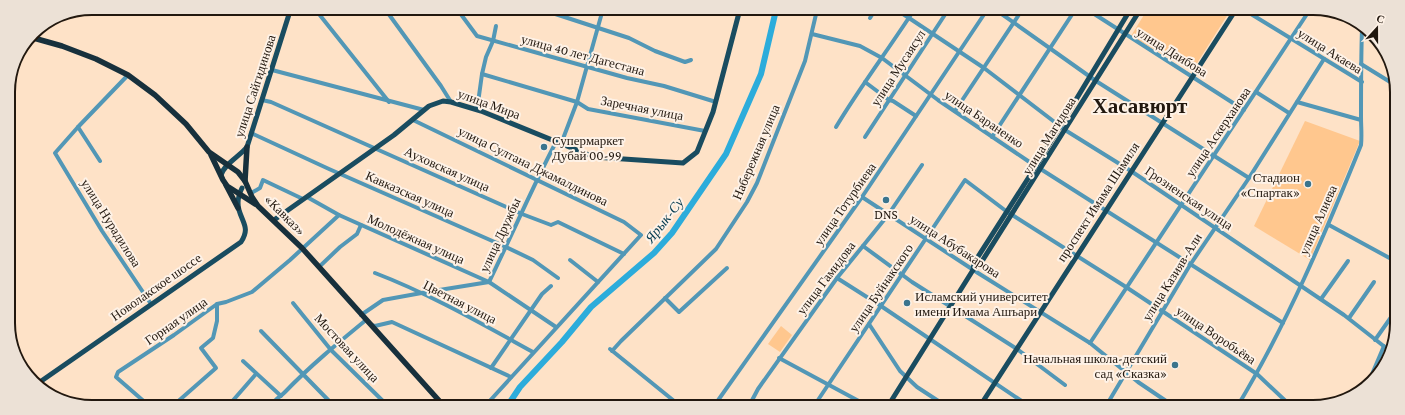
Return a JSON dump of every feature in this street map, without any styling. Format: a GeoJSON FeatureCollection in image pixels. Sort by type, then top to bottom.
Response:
{"type":"FeatureCollection","features":[{"type":"Feature","properties":{"kind":"highway","name":"«Кавказ»"},"geometry":{"type":"LineString","coordinates":[[37,39],[62,46],[96,59],[128,75],[155,94],[186,124],[209,152],[238,172],[245,181],[258,206],[302,248],[438,400]]}},
{"type":"Feature","properties":{"kind":"highway"},"geometry":{"type":"LineString","coordinates":[[245,181],[247,147]]}},
{"type":"Feature","properties":{"kind":"highway"},"geometry":{"type":"LineString","coordinates":[[209,152],[238,208]]}},
{"type":"Feature","properties":{"kind":"highway"},"geometry":{"type":"LineString","coordinates":[[222,177],[227,186],[233,190],[241,191],[258,206]]}},
{"type":"Feature","properties":{"kind":"main road","name":"улица Сайгидинова"},"geometry":{"type":"LineString","coordinates":[[247,147],[290,15]]}},
{"type":"Feature","properties":{"kind":"main road"},"geometry":{"type":"LineString","coordinates":[[705,130],[716,102],[739,15]]}},
{"type":"Feature","properties":{"kind":"main road","name":"улица Магидова"},"geometry":{"type":"LineString","coordinates":[[973,270],[974,263],[1036,166],[1127,15]]}},
{"type":"Feature","properties":{"kind":"main road","name":"улица Магидова"},"geometry":{"type":"LineString","coordinates":[[892,400],[973,270],[979,266],[1012,215],[1137,15]]}},
{"type":"Feature","properties":{"kind":"main road","name":"проспект Имама Шамиля"},"geometry":{"type":"LineString","coordinates":[[984,400],[1076,255],[1232,15]]}},
{"type":"Feature","properties":{"kind":"main road","name":"улица Мира"},"geometry":{"type":"LineString","coordinates":[[274,220],[376,148],[429,106],[436,103],[451,102],[477,110],[594,157],[683,163],[697,152],[705,130]]}},
{"type":"Feature","properties":{"kind":"main road"},"geometry":{"type":"LineString","coordinates":[[222,177],[223,169],[247,147]]}},
{"type":"Feature","properties":{"kind":"main road","name":"Новолакское шоссе"},"geometry":{"type":"LineString","coordinates":[[41,381],[241,242],[245,236],[246,230],[238,208],[241,191],[245,181]]}},
{"type":"Feature","properties":{"kind":"street"},"geometry":{"type":"LineString","coordinates":[[321,15],[390,102]]}},
{"type":"Feature","properties":{"kind":"street"},"geometry":{"type":"LineString","coordinates":[[389,15],[451,102]]}},
{"type":"Feature","properties":{"kind":"street","name":"улица 40 лет Дагестана"},"geometry":{"type":"LineString","coordinates":[[461,15],[477,36],[627,78],[664,86],[682,93],[716,102]]}},
{"type":"Feature","properties":{"kind":"street"},"geometry":{"type":"LineString","coordinates":[[558,15],[629,38],[655,51],[685,62],[691,60]]}},
{"type":"Feature","properties":{"kind":"street","name":"улица Дружбы"},"geometry":{"type":"LineString","coordinates":[[275,400],[303,373],[331,350],[383,300],[489,282],[537,180],[559,143],[578,102],[601,15]]}},
{"type":"Feature","properties":{"kind":"street","name":"Набережная улица"},"geometry":{"type":"LineString","coordinates":[[672,400],[611,350],[716,249],[747,202],[757,183],[805,61],[816,15]]}},
{"type":"Feature","properties":{"kind":"street","name":"Грозненская улица"},"geometry":{"type":"LineString","coordinates":[[904,15],[984,68],[1065,130],[1131,171],[1322,299],[1384,346]]}},
{"type":"Feature","properties":{"kind":"street"},"geometry":{"type":"LineString","coordinates":[[836,127],[910,15]]}},
{"type":"Feature","properties":{"kind":"street","name":"улица Мусаясул"},"geometry":{"type":"LineString","coordinates":[[865,137],[945,15]]}},
{"type":"Feature","properties":{"kind":"street","name":"улица Тотурбиева"},"geometry":{"type":"LineString","coordinates":[[718,400],[862,197],[984,15]]}},
{"type":"Feature","properties":{"kind":"street"},"geometry":{"type":"LineString","coordinates":[[1004,15],[1096,81],[1248,178]]}},
{"type":"Feature","properties":{"kind":"street"},"geometry":{"type":"LineString","coordinates":[[954,111],[1019,15]]}},
{"type":"Feature","properties":{"kind":"street"},"geometry":{"type":"LineString","coordinates":[[992,137],[1072,15]]}},
{"type":"Feature","properties":{"kind":"street","name":"улица Даибова"},"geometry":{"type":"LineString","coordinates":[[1096,15],[1244,110]]}},
{"type":"Feature","properties":{"kind":"street","name":"улица Акаева"},"geometry":{"type":"LineString","coordinates":[[1252,15],[1362,82]]}},
{"type":"Feature","properties":{"kind":"street","name":"улица Аскерханова"},"geometry":{"type":"LineString","coordinates":[[1090,343],[1306,15]]}},
{"type":"Feature","properties":{"kind":"street"},"geometry":{"type":"LineString","coordinates":[[477,110],[482,74],[486,57],[493,41],[496,26]]}},
{"type":"Feature","properties":{"kind":"street","name":"улица Бараненко"},"geometry":{"type":"LineString","coordinates":[[812,34],[860,46],[882,58],[992,137],[1105,211],[1283,323]]}},
{"type":"Feature","properties":{"kind":"street","name":"улица Алиева"},"geometry":{"type":"LineString","coordinates":[[1241,400],[1257,374],[1283,323],[1329,225],[1361,145],[1361,48]]}},
{"type":"Feature","properties":{"kind":"street","name":"улица Казияв-Али"},"geometry":{"type":"LineString","coordinates":[[1110,400],[1190,265],[1324,59]]}},
{"type":"Feature","properties":{"kind":"street"},"geometry":{"type":"LineString","coordinates":[[1360,64],[1389,81]]}},
{"type":"Feature","properties":{"kind":"street"},"geometry":{"type":"LineString","coordinates":[[272,70],[424,110]]}},
{"type":"Feature","properties":{"kind":"street","name":"Заречная улица"},"geometry":{"type":"LineString","coordinates":[[482,74],[578,102],[588,108],[705,130]]}},
{"type":"Feature","properties":{"kind":"street"},"geometry":{"type":"LineString","coordinates":[[100,161],[78,127],[128,75]]}},
{"type":"Feature","properties":{"kind":"street"},"geometry":{"type":"LineString","coordinates":[[865,82],[889,100],[894,101],[916,116]]}},
{"type":"Feature","properties":{"kind":"street"},"geometry":{"type":"LineString","coordinates":[[1256,92],[1289,113]]}},
{"type":"Feature","properties":{"kind":"street","name":"Ауховская улица"},"geometry":{"type":"LineString","coordinates":[[262,100],[271,102],[376,148],[522,214],[550,225],[558,222],[624,254]]}},
{"type":"Feature","properties":{"kind":"street"},"geometry":{"type":"LineString","coordinates":[[1297,102],[1361,120]]}},
{"type":"Feature","properties":{"kind":"street","name":"улица Султана Джамалдинова"},"geometry":{"type":"LineString","coordinates":[[413,120],[624,222],[641,234],[624,254]]}},
{"type":"Feature","properties":{"kind":"street","name":"улица Нурадилова"},"geometry":{"type":"LineString","coordinates":[[78,127],[55,153],[102,231],[151,304]]}},
{"type":"Feature","properties":{"kind":"street","name":"Кавказская улица"},"geometry":{"type":"LineString","coordinates":[[251,133],[506,247],[533,260],[558,278]]}},
{"type":"Feature","properties":{"kind":"street","name":"улица Гамидова"},"geometry":{"type":"LineString","coordinates":[[753,400],[758,389],[779,358],[836,278],[888,215],[922,165]]}},
{"type":"Feature","properties":{"kind":"street","name":"Молодёжная улица"},"geometry":{"type":"LineString","coordinates":[[253,192],[260,188],[263,180],[305,198],[339,215],[489,282],[556,327]]}},
{"type":"Feature","properties":{"kind":"street","name":"улица Воробьёва"},"geometry":{"type":"LineString","coordinates":[[964,180],[1012,215],[1126,287],[1257,374],[1285,400]]}},
{"type":"Feature","properties":{"kind":"street","name":"улица Буйнакского"},"geometry":{"type":"LineString","coordinates":[[818,400],[964,180]]}},
{"type":"Feature","properties":{"kind":"street","name":"улица Абубакарова"},"geometry":{"type":"LineString","coordinates":[[862,197],[973,270],[1090,343],[1138,382],[1165,400]]}},
{"type":"Feature","properties":{"kind":"street","name":"Горная улица"},"geometry":{"type":"LineString","coordinates":[[142,400],[116,377],[118,372],[174,335],[217,304],[252,292],[290,260],[339,215]]}},
{"type":"Feature","properties":{"kind":"street"},"geometry":{"type":"LineString","coordinates":[[319,268],[340,247],[357,234],[361,225]]}},
{"type":"Feature","properties":{"kind":"street"},"geometry":{"type":"LineString","coordinates":[[1329,225],[1390,258]]}},
{"type":"Feature","properties":{"kind":"street"},"geometry":{"type":"LineString","coordinates":[[863,246],[912,282],[1017,349],[1065,385]]}},
{"type":"Feature","properties":{"kind":"street"},"geometry":{"type":"LineString","coordinates":[[490,400],[624,254]]}},
{"type":"Feature","properties":{"kind":"street"},"geometry":{"type":"LineString","coordinates":[[570,260],[598,282]]}},
{"type":"Feature","properties":{"kind":"street"},"geometry":{"type":"LineString","coordinates":[[1322,299],[1348,260]]}},
{"type":"Feature","properties":{"kind":"street"},"geometry":{"type":"LineString","coordinates":[[665,298],[679,312],[727,268]]}},
{"type":"Feature","properties":{"kind":"street","name":"Цветная улица"},"geometry":{"type":"LineString","coordinates":[[375,273],[399,282],[472,318],[533,352]]}},
{"type":"Feature","properties":{"kind":"street"},"geometry":{"type":"LineString","coordinates":[[836,278],[881,306],[1020,400]]}},
{"type":"Feature","properties":{"kind":"street"},"geometry":{"type":"LineString","coordinates":[[1349,318],[1374,282]]}},
{"type":"Feature","properties":{"kind":"street"},"geometry":{"type":"LineString","coordinates":[[491,368],[542,294],[550,286]]}},
{"type":"Feature","properties":{"kind":"street"},"geometry":{"type":"LineString","coordinates":[[180,400],[216,368],[201,348],[213,338],[217,321],[217,304]]}},
{"type":"Feature","properties":{"kind":"street","name":"Мостовая улица"},"geometry":{"type":"LineString","coordinates":[[293,304],[331,350],[382,400]]}},
{"type":"Feature","properties":{"kind":"street"},"geometry":{"type":"LineString","coordinates":[[1375,340],[1390,319]]}},
{"type":"Feature","properties":{"kind":"street"},"geometry":{"type":"LineString","coordinates":[[370,325],[375,326],[392,322],[511,377]]}},
{"type":"Feature","properties":{"kind":"street"},"geometry":{"type":"LineString","coordinates":[[869,324],[900,371],[917,387],[937,400]]}},
{"type":"Feature","properties":{"kind":"street"},"geometry":{"type":"LineString","coordinates":[[261,330],[328,400]]}},
{"type":"Feature","properties":{"kind":"street"},"geometry":{"type":"LineString","coordinates":[[1374,371],[1384,346]]}},
{"type":"Feature","properties":{"kind":"street"},"geometry":{"type":"LineString","coordinates":[[779,358],[857,400]]}},
{"type":"Feature","properties":{"kind":"street"},"geometry":{"type":"LineString","coordinates":[[242,361],[281,396]]}},
{"type":"Feature","properties":{"kind":"street"},"geometry":{"type":"LineString","coordinates":[[233,400],[256,374]]}},
{"type":"Feature","properties":{"kind":"shaded area"},"geometry":{"type":"Polygon","coordinates":[[[1144,15],[1227,15],[1192,71],[1131,36],[1144,15]]]}},
{"type":"Feature","properties":{"kind":"shaded area","name":"Стадион «Спартак»"},"geometry":{"type":"Polygon","coordinates":[[[1305,121],[1360,141],[1310,260],[1254,226],[1305,121]]]}},
{"type":"Feature","properties":{"kind":"shaded area"},"geometry":{"type":"Polygon","coordinates":[[[781,326],[792,335],[780,352],[768,344],[781,326]]]}},
{"type":"Feature","properties":{"kind":"waterway","name":"Ярык-Су"},"geometry":{"type":"LineString","coordinates":[[511,400],[520,387],[562,342],[591,307],[654,253],[672,233],[726,154],[761,74],[775,15]]}},
{"type":"Feature","properties":{"kind":"place","name":"Супермаркет Дубай 00-99"},"geometry":{"type":"Point","coordinates":[544,147]}},
{"type":"Feature","properties":{"kind":"place","name":"Стадион «Спартак»"},"geometry":{"type":"Point","coordinates":[1308,184]}},
{"type":"Feature","properties":{"kind":"place","name":"DNS"},"geometry":{"type":"Point","coordinates":[886,200]}},
{"type":"Feature","properties":{"kind":"place","name":"Исламский университет имени Имама Ашъари"},"geometry":{"type":"Point","coordinates":[907,303]}},
{"type":"Feature","properties":{"kind":"place","name":"Начальная школа-детский сад «Сказка»"},"geometry":{"type":"Point","coordinates":[1175,365]}},
{"type":"Feature","properties":{"kind":"district","name":"Хасавюрт"},"geometry":{"type":"Point","coordinates":[1140,106]}}]}
